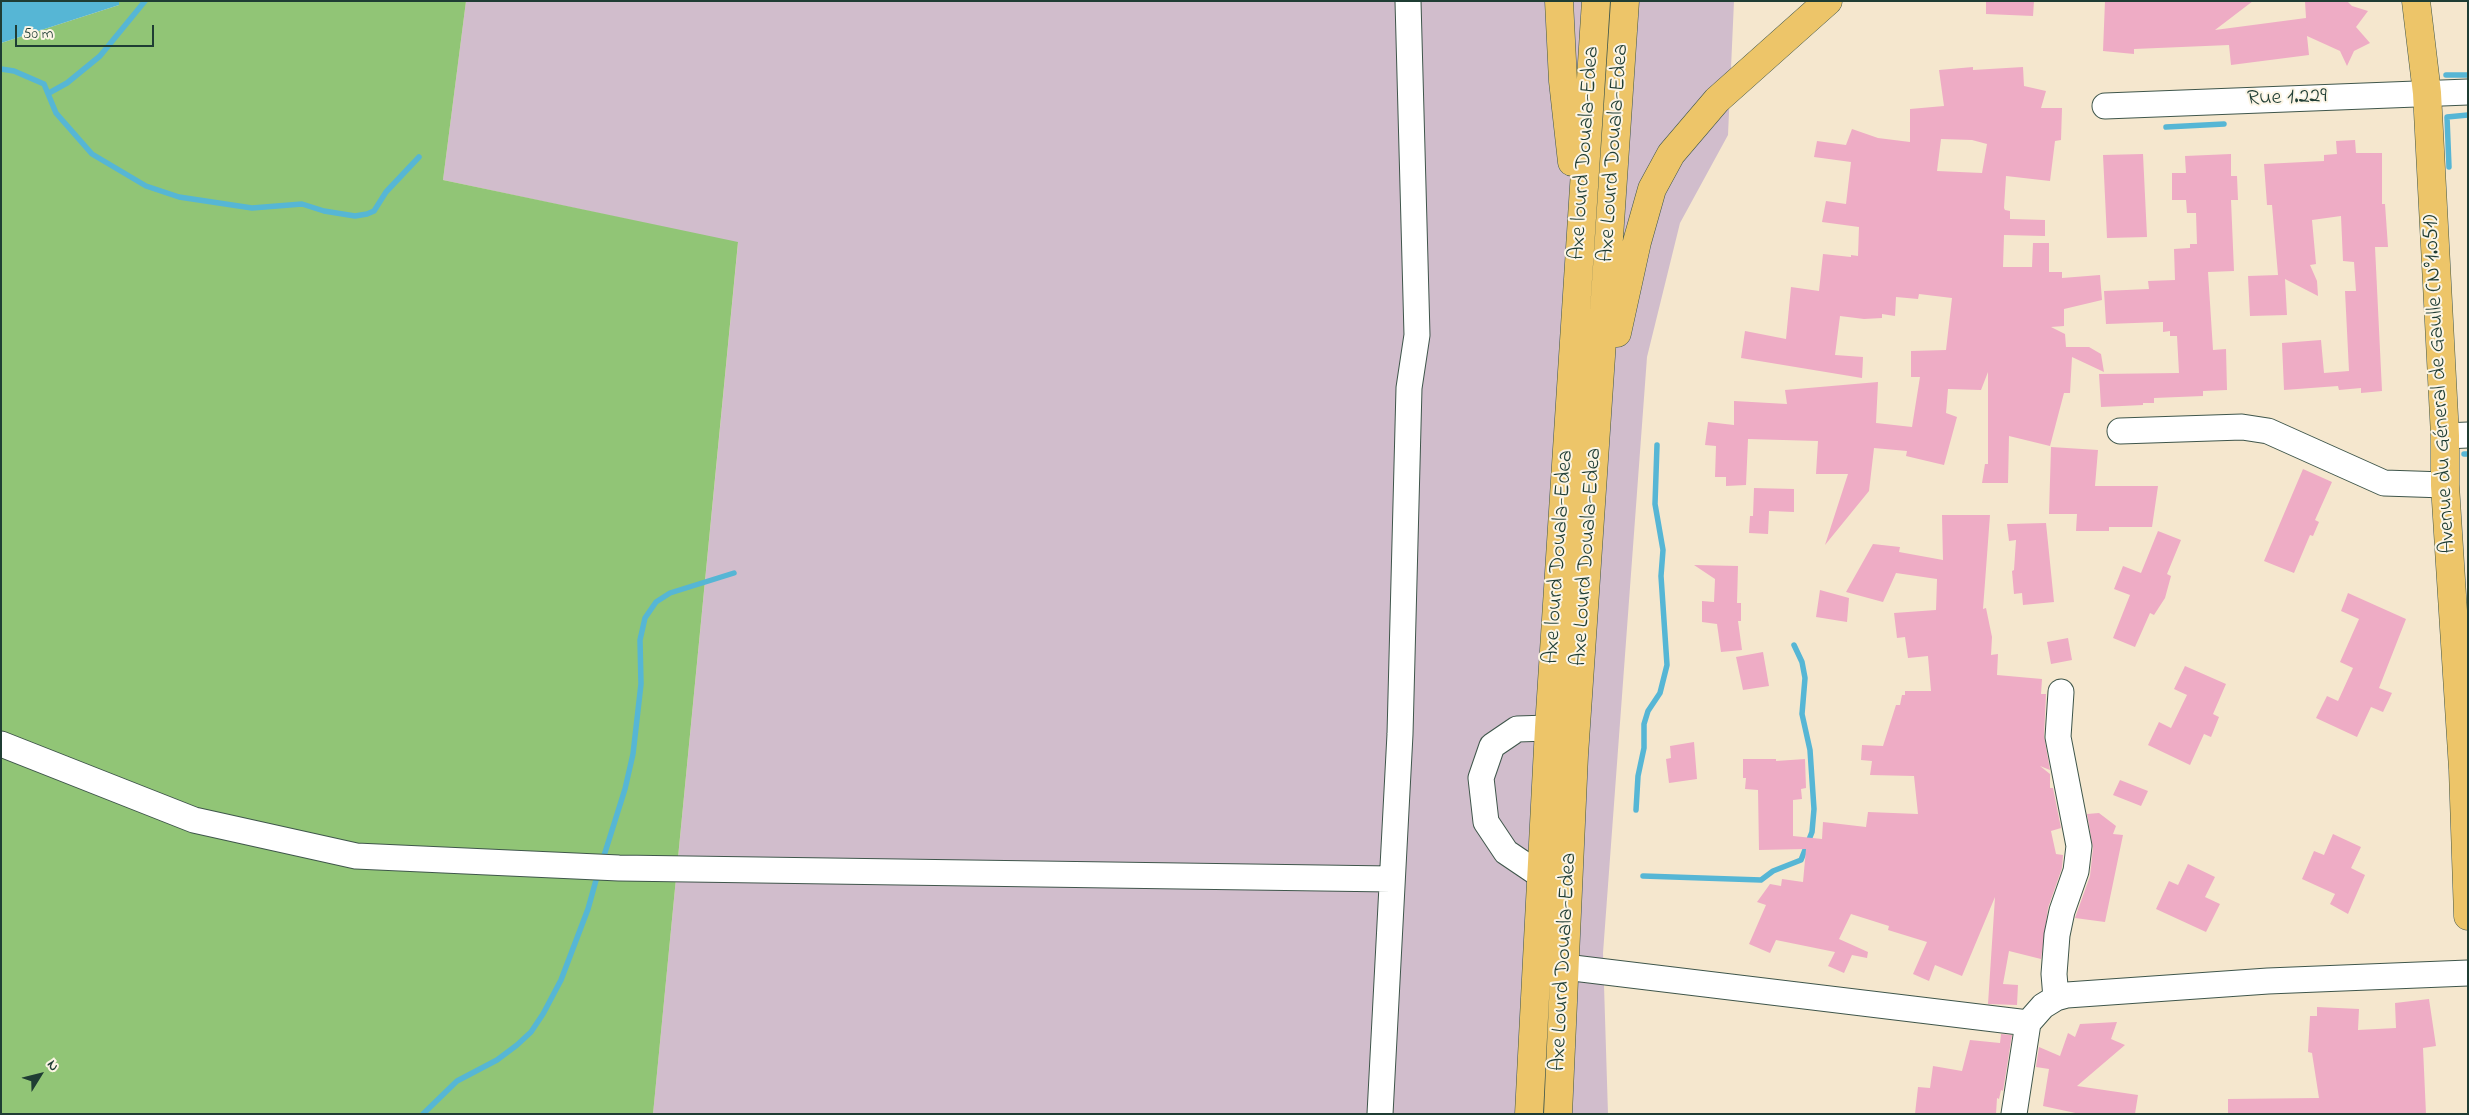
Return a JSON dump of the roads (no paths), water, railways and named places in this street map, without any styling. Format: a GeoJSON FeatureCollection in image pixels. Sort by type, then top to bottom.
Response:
{"type":"FeatureCollection","features":[{"type":"Feature","properties":{"kind":"main road"},"geometry":{"type":"LineString","coordinates":[[1559,1],[1563,81],[1580,240]]}},
{"type":"Feature","properties":{"kind":"main road","name":"Axe lourd Douala-Edea"},"geometry":{"type":"LineString","coordinates":[[1529,1114],[1543,877],[1549,728],[1596,1]]}},
{"type":"Feature","properties":{"kind":"main road","name":"Axe Lourd Douala-Edea"},"geometry":{"type":"LineString","coordinates":[[1558,1114],[1574,755],[1625,1]]}},
{"type":"Feature","properties":{"kind":"main road"},"geometry":{"type":"LineString","coordinates":[[1596,430],[1637,242],[1652,189],[1671,154],[1717,100],[1828,1]]}},
{"type":"Feature","properties":{"kind":"main road","name":"Avenue du Géneral de Gaulle (N°1.051)"},"geometry":{"type":"LineString","coordinates":[[2416,1],[2427,93],[2457,435],[2445,485],[2465,769],[2468,916]]}},
{"type":"Feature","properties":{"kind":"street"},"geometry":{"type":"LineString","coordinates":[[1380,1114],[1400,734],[1409,388],[1417,335],[1408,1]]}},
{"type":"Feature","properties":{"kind":"street","name":"Rue 1.229"},"geometry":{"type":"LineString","coordinates":[[2105,106],[2468,92]]}},
{"type":"Feature","properties":{"kind":"street"},"geometry":{"type":"LineString","coordinates":[[2120,430],[2242,427],[2268,431],[2384,482],[2445,485]]}},
{"type":"Feature","properties":{"kind":"street"},"geometry":{"type":"LineString","coordinates":[[2056,998],[2054,974],[2057,935],[2062,911],[2076,871],[2079,846],[2058,737],[2061,692]]}},
{"type":"Feature","properties":{"kind":"street"},"geometry":{"type":"LineString","coordinates":[[1543,877],[1506,852],[1486,822],[1481,778],[1492,746],[1517,729],[1549,728]]}},
{"type":"Feature","properties":{"kind":"street"},"geometry":{"type":"LineString","coordinates":[[1,744],[194,820],[356,856],[619,868],[1391,879]]}},
{"type":"Feature","properties":{"kind":"street"},"geometry":{"type":"LineString","coordinates":[[1565,967],[2028,1023]]}},
{"type":"Feature","properties":{"kind":"street"},"geometry":{"type":"LineString","coordinates":[[2014,1114],[2028,1023],[2042,1006],[2056,998],[2067,995],[2268,981],[2468,974]]}},
{"type":"Feature","properties":{"kind":"water"},"geometry":{"type":"Polygon","coordinates":[[[1,1],[119,1],[119,5],[1,43],[1,1]]]}},
{"type":"Feature","properties":{"kind":"waterway"},"geometry":{"type":"LineString","coordinates":[[49,93],[67,83],[100,56],[145,1]]}},
{"type":"Feature","properties":{"kind":"waterway"},"geometry":{"type":"LineString","coordinates":[[1,69],[14,71],[44,84],[56,113],[92,154],[146,186],[179,197],[252,208],[302,204],[324,211],[355,216],[374,211],[386,192],[419,157]]}},
{"type":"Feature","properties":{"kind":"waterway"},"geometry":{"type":"LineString","coordinates":[[2446,75],[2468,75]]}},
{"type":"Feature","properties":{"kind":"waterway"},"geometry":{"type":"LineString","coordinates":[[2449,167],[2447,117],[2468,115]]}},
{"type":"Feature","properties":{"kind":"waterway"},"geometry":{"type":"LineString","coordinates":[[2166,127],[2224,124]]}},
{"type":"Feature","properties":{"kind":"waterway"},"geometry":{"type":"LineString","coordinates":[[1636,810],[1638,776],[1644,748],[1644,724],[1648,711],[1660,693],[1667,665],[1661,576],[1663,550],[1655,504],[1657,445]]}},
{"type":"Feature","properties":{"kind":"waterway"},"geometry":{"type":"LineString","coordinates":[[602,862],[625,789],[633,754],[641,684],[640,640],[645,618],[656,602],[670,593],[734,573]]}},
{"type":"Feature","properties":{"kind":"waterway"},"geometry":{"type":"LineString","coordinates":[[1643,876],[1761,880],[1773,871],[1801,860],[1812,832],[1814,809],[1810,750],[1802,714],[1805,678],[1802,662],[1794,645]]}},
{"type":"Feature","properties":{"kind":"waterway"},"geometry":{"type":"LineString","coordinates":[[423,1114],[457,1081],[497,1060],[531,1032],[561,980],[588,909],[598,873]]}}]}
